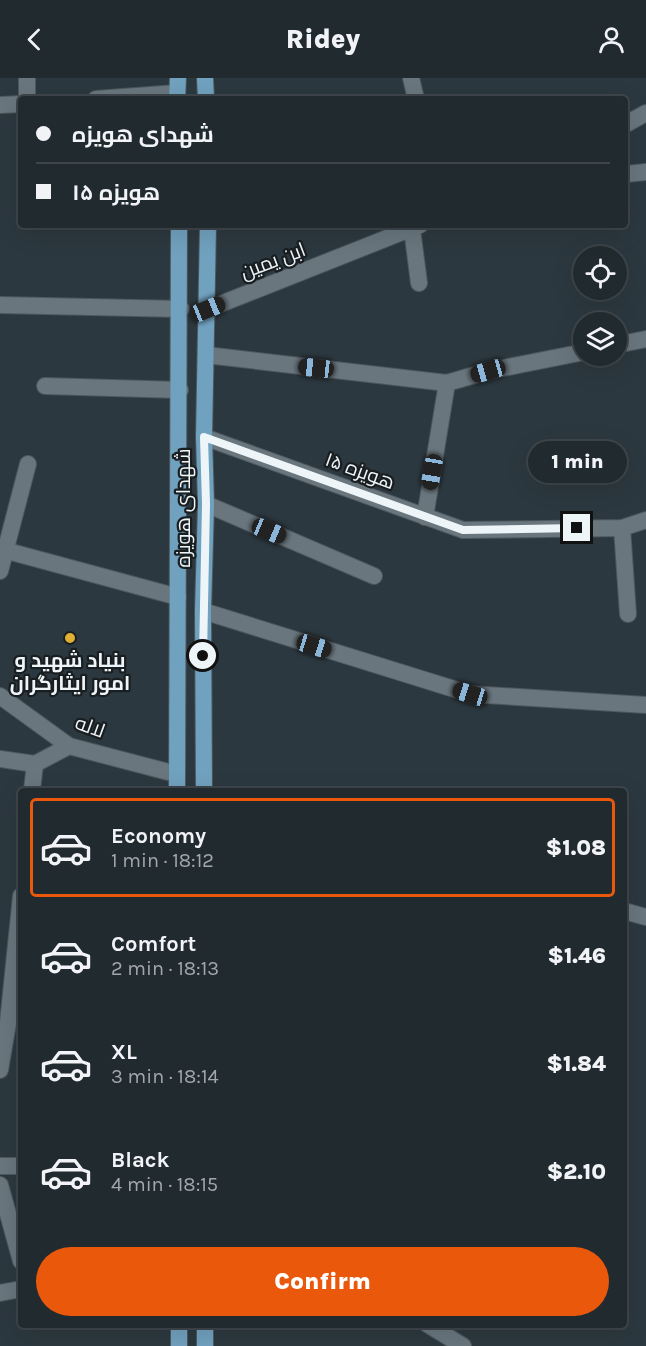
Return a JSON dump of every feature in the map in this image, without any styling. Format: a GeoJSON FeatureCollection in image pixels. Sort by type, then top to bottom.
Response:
{"type":"FeatureCollection","features":[{"type":"Feature","properties":{"kind":"main road"},"geometry":{"type":"LineString","coordinates":[[205,78],[206,96]]}},
{"type":"Feature","properties":{"kind":"main road","name":"شهدای هویزه"},"geometry":{"type":"LineString","coordinates":[[177,782],[181,309],[179,228]]}},
{"type":"Feature","properties":{"kind":"main road","name":"شهدای هویزه"},"geometry":{"type":"LineString","coordinates":[[204,788],[202,611],[206,504],[204,437],[208,228]]}},
{"type":"Feature","properties":{"kind":"main road"},"geometry":{"type":"LineString","coordinates":[[179,1328],[179,1346]]}},
{"type":"Feature","properties":{"kind":"main road"},"geometry":{"type":"LineString","coordinates":[[205,1328],[205,1346]]}},
{"type":"Feature","properties":{"kind":"street"},"geometry":{"type":"LineString","coordinates":[[27,78],[27,96]]}},
{"type":"Feature","properties":{"kind":"street"},"geometry":{"type":"LineString","coordinates":[[411,78],[415,96]]}},
{"type":"Feature","properties":{"kind":"street"},"geometry":{"type":"LineString","coordinates":[[123,96],[177,90]]}},
{"type":"Feature","properties":{"kind":"street"},"geometry":{"type":"LineString","coordinates":[[0,105],[18,104]]}},
{"type":"Feature","properties":{"kind":"street"},"geometry":{"type":"LineString","coordinates":[[628,123],[646,113]]}},
{"type":"Feature","properties":{"kind":"street"},"geometry":{"type":"LineString","coordinates":[[628,174],[646,172]]}},
{"type":"Feature","properties":{"kind":"street","name":"ابن یمین"},"geometry":{"type":"LineString","coordinates":[[208,309],[413,228]]}},
{"type":"Feature","properties":{"kind":"street"},"geometry":{"type":"LineString","coordinates":[[416,228],[419,283]]}},
{"type":"Feature","properties":{"kind":"street"},"geometry":{"type":"LineString","coordinates":[[0,305],[181,309]]}},
{"type":"Feature","properties":{"kind":"street"},"geometry":{"type":"LineString","coordinates":[[627,343],[646,339]]}},
{"type":"Feature","properties":{"kind":"street"},"geometry":{"type":"LineString","coordinates":[[206,356],[447,383],[488,371],[573,354]]}},
{"type":"Feature","properties":{"kind":"street"},"geometry":{"type":"LineString","coordinates":[[425,517],[447,383]]}},
{"type":"Feature","properties":{"kind":"street"},"geometry":{"type":"LineString","coordinates":[[45,386],[180,390]]}},
{"type":"Feature","properties":{"kind":"street","name":"هویزه ۱۵"},"geometry":{"type":"LineString","coordinates":[[204,437],[463,530],[622,528],[646,520]]}},
{"type":"Feature","properties":{"kind":"street"},"geometry":{"type":"LineString","coordinates":[[0,571],[3,550],[28,465]]}},
{"type":"Feature","properties":{"kind":"street"},"geometry":{"type":"LineString","coordinates":[[206,504],[374,576]]}},
{"type":"Feature","properties":{"kind":"street"},"geometry":{"type":"LineString","coordinates":[[622,528],[628,614]]}},
{"type":"Feature","properties":{"kind":"street"},"geometry":{"type":"LineString","coordinates":[[3,550],[178,597]]}},
{"type":"Feature","properties":{"kind":"street"},"geometry":{"type":"LineString","coordinates":[[202,611],[470,694],[646,705]]}},
{"type":"Feature","properties":{"kind":"street","name":"لاله"},"geometry":{"type":"LineString","coordinates":[[0,696],[69,746],[177,782]]}},
{"type":"Feature","properties":{"kind":"street"},"geometry":{"type":"LineString","coordinates":[[0,759],[35,764],[69,746]]}},
{"type":"Feature","properties":{"kind":"street"},"geometry":{"type":"LineString","coordinates":[[32,788],[35,764]]}},
{"type":"Feature","properties":{"kind":"street"},"geometry":{"type":"LineString","coordinates":[[627,912],[646,917]]}},
{"type":"Feature","properties":{"kind":"street"},"geometry":{"type":"LineString","coordinates":[[0,1070],[10,1023],[18,931]]}},
{"type":"Feature","properties":{"kind":"street"},"geometry":{"type":"LineString","coordinates":[[0,1166],[18,1166]]}},
{"type":"Feature","properties":{"kind":"street"},"geometry":{"type":"LineString","coordinates":[[0,1185],[18,1250]]}},
{"type":"Feature","properties":{"kind":"street"},"geometry":{"type":"LineString","coordinates":[[0,1293],[18,1290]]}},
{"type":"Feature","properties":{"kind":"street"},"geometry":{"type":"LineString","coordinates":[[435,1328],[463,1346]]}},
{"type":"Feature","properties":{"kind":"place","name":"بنیاد شهید و امور ایثارگران"},"geometry":{"type":"Point","coordinates":[70,638]}},
{"type":"Feature","properties":{"kind":"route"},"geometry":{"type":"LineString","coordinates":[[203,656],[202,611],[206,504],[204,437],[463,530],[577,528]]}}]}
